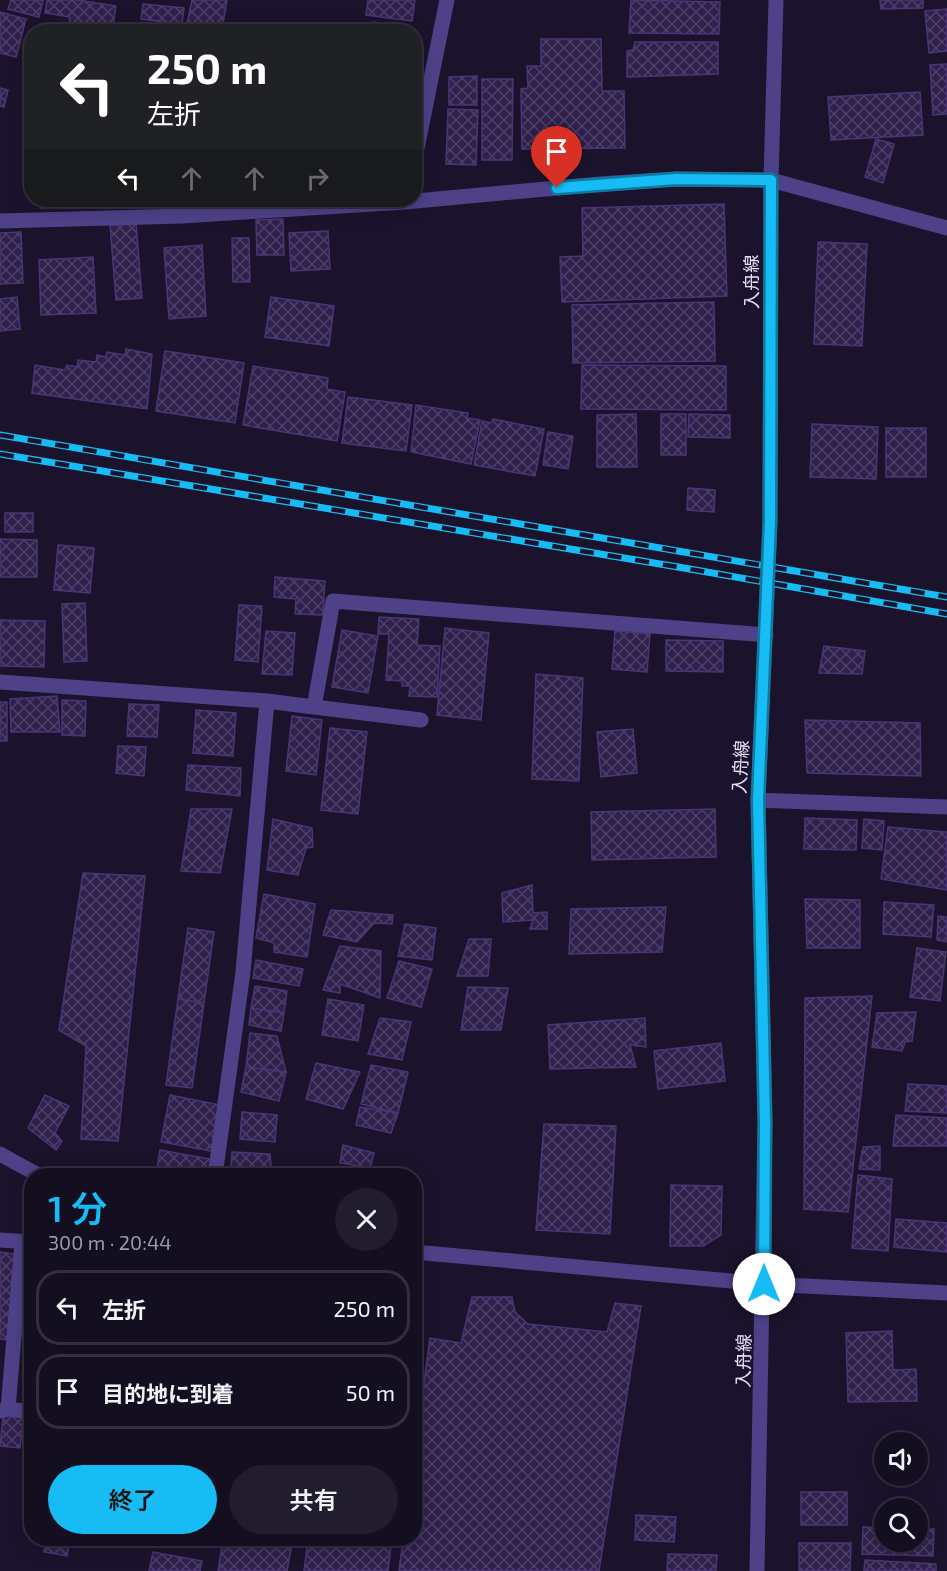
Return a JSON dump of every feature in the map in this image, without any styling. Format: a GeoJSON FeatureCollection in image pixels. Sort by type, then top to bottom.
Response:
{"type":"FeatureCollection","features":[{"type":"Feature","properties":{"kind":"street"},"geometry":{"type":"LineString","coordinates":[[422,123],[447,0]]}},
{"type":"Feature","properties":{"kind":"street","name":"入舟線"},"geometry":{"type":"LineString","coordinates":[[758,1571],[765,1121],[758,800],[770,522],[771,180],[776,0]]}},
{"type":"Feature","properties":{"kind":"street"},"geometry":{"type":"LineString","coordinates":[[422,200],[676,179],[771,180],[947,228]]}},
{"type":"Feature","properties":{"kind":"street"},"geometry":{"type":"LineString","coordinates":[[0,221],[182,216],[316,207]]}},
{"type":"Feature","properties":{"kind":"street"},"geometry":{"type":"LineString","coordinates":[[314,707],[333,601],[766,635]]}},
{"type":"Feature","properties":{"kind":"street"},"geometry":{"type":"LineString","coordinates":[[0,682],[267,701],[421,720]]}},
{"type":"Feature","properties":{"kind":"street"},"geometry":{"type":"LineString","coordinates":[[216,1168],[243,972],[267,701]]}},
{"type":"Feature","properties":{"kind":"street"},"geometry":{"type":"LineString","coordinates":[[758,800],[947,807]]}},
{"type":"Feature","properties":{"kind":"street"},"geometry":{"type":"LineString","coordinates":[[0,1154],[25,1168]]}},
{"type":"Feature","properties":{"kind":"street"},"geometry":{"type":"LineString","coordinates":[[0,1240],[24,1242]]}},
{"type":"Feature","properties":{"kind":"street"},"geometry":{"type":"LineString","coordinates":[[422,1253],[764,1284],[947,1293]]}},
{"type":"Feature","properties":{"kind":"street"},"geometry":{"type":"LineString","coordinates":[[24,1264],[4,1410],[24,1411]]}},
{"type":"Feature","properties":{"kind":"building"},"geometry":{"type":"Polygon","coordinates":[[[11,0],[43,0],[39,17],[8,9],[11,0]]]}},
{"type":"Feature","properties":{"kind":"building"},"geometry":{"type":"Polygon","coordinates":[[[47,0],[78,0],[116,6],[113,24],[69,24],[70,17],[45,13],[47,0]]]}},
{"type":"Feature","properties":{"kind":"building"},"geometry":{"type":"Polygon","coordinates":[[[192,0],[227,0],[223,24],[187,24],[192,0]]]}},
{"type":"Feature","properties":{"kind":"building"},"geometry":{"type":"Polygon","coordinates":[[[368,0],[415,0],[412,21],[366,15],[368,0]]]}},
{"type":"Feature","properties":{"kind":"building"},"geometry":{"type":"Polygon","coordinates":[[[631,0],[720,2],[719,34],[629,33],[631,0]]]}},
{"type":"Feature","properties":{"kind":"building"},"geometry":{"type":"Polygon","coordinates":[[[880,0],[923,0],[923,8],[881,9],[880,0]]]}},
{"type":"Feature","properties":{"kind":"building"},"geometry":{"type":"Polygon","coordinates":[[[143,4],[184,8],[182,24],[141,19],[143,4]]]}},
{"type":"Feature","properties":{"kind":"building"},"geometry":{"type":"Polygon","coordinates":[[[947,9],[947,51],[929,53],[925,11],[947,9]]]}},
{"type":"Feature","properties":{"kind":"building"},"geometry":{"type":"Polygon","coordinates":[[[0,12],[26,19],[16,57],[0,53],[0,12]]]}},
{"type":"Feature","properties":{"kind":"building"},"geometry":{"type":"Polygon","coordinates":[[[541,39],[601,39],[602,91],[624,91],[625,148],[522,149],[521,89],[528,88],[527,66],[541,66],[541,39]]]}},
{"type":"Feature","properties":{"kind":"building"},"geometry":{"type":"Polygon","coordinates":[[[635,42],[718,42],[718,74],[627,77],[627,51],[633,50],[635,42]]]}},
{"type":"Feature","properties":{"kind":"building"},"geometry":{"type":"Polygon","coordinates":[[[947,64],[947,114],[933,115],[930,65],[947,64]]]}},
{"type":"Feature","properties":{"kind":"building"},"geometry":{"type":"Polygon","coordinates":[[[477,76],[477,105],[449,105],[449,77],[477,76]]]}},
{"type":"Feature","properties":{"kind":"building"},"geometry":{"type":"Polygon","coordinates":[[[482,79],[513,79],[512,160],[482,160],[482,79]]]}},
{"type":"Feature","properties":{"kind":"building"},"geometry":{"type":"Polygon","coordinates":[[[0,88],[8,90],[4,107],[0,106],[0,88]]]}},
{"type":"Feature","properties":{"kind":"building"},"geometry":{"type":"Polygon","coordinates":[[[920,92],[923,135],[831,140],[828,97],[920,92]]]}},
{"type":"Feature","properties":{"kind":"building"},"geometry":{"type":"Polygon","coordinates":[[[448,109],[478,110],[476,165],[446,164],[448,109]]]}},
{"type":"Feature","properties":{"kind":"building"},"geometry":{"type":"Polygon","coordinates":[[[876,139],[894,144],[883,183],[865,177],[876,139]]]}},
{"type":"Feature","properties":{"kind":"building"},"geometry":{"type":"Polygon","coordinates":[[[724,204],[727,296],[562,302],[560,257],[583,256],[582,208],[724,204]]]}},
{"type":"Feature","properties":{"kind":"building"},"geometry":{"type":"Polygon","coordinates":[[[283,219],[284,255],[257,255],[256,220],[283,219]]]}},
{"type":"Feature","properties":{"kind":"building"},"geometry":{"type":"Polygon","coordinates":[[[136,223],[142,298],[116,300],[110,225],[136,223]]]}},
{"type":"Feature","properties":{"kind":"building"},"geometry":{"type":"Polygon","coordinates":[[[328,231],[330,269],[291,271],[289,233],[328,231]]]}},
{"type":"Feature","properties":{"kind":"building"},"geometry":{"type":"Polygon","coordinates":[[[21,232],[23,283],[0,284],[0,233],[21,232]]]}},
{"type":"Feature","properties":{"kind":"building"},"geometry":{"type":"Polygon","coordinates":[[[232,238],[249,238],[250,282],[233,282],[232,238]]]}},
{"type":"Feature","properties":{"kind":"building"},"geometry":{"type":"Polygon","coordinates":[[[818,242],[867,244],[862,346],[814,344],[818,242]]]}},
{"type":"Feature","properties":{"kind":"building"},"geometry":{"type":"Polygon","coordinates":[[[202,245],[206,316],[169,319],[164,248],[202,245]]]}},
{"type":"Feature","properties":{"kind":"building"},"geometry":{"type":"Polygon","coordinates":[[[93,257],[96,313],[41,315],[39,260],[93,257]]]}},
{"type":"Feature","properties":{"kind":"building"},"geometry":{"type":"Polygon","coordinates":[[[17,297],[20,329],[0,331],[0,299],[17,297]]]}},
{"type":"Feature","properties":{"kind":"building"},"geometry":{"type":"Polygon","coordinates":[[[271,297],[334,306],[329,346],[265,337],[271,297]]]}},
{"type":"Feature","properties":{"kind":"building"},"geometry":{"type":"Polygon","coordinates":[[[714,302],[715,361],[573,363],[572,305],[714,302]]]}},
{"type":"Feature","properties":{"kind":"building"},"geometry":{"type":"Polygon","coordinates":[[[126,349],[152,354],[147,409],[32,393],[35,365],[65,370],[67,365],[77,367],[78,360],[96,362],[97,355],[106,357],[107,352],[125,355],[126,349]]]}},
{"type":"Feature","properties":{"kind":"building"},"geometry":{"type":"Polygon","coordinates":[[[165,351],[244,363],[235,423],[156,411],[165,351]]]}},
{"type":"Feature","properties":{"kind":"building"},"geometry":{"type":"Polygon","coordinates":[[[582,365],[726,366],[726,410],[581,409],[582,365]]]}},
{"type":"Feature","properties":{"kind":"building"},"geometry":{"type":"Polygon","coordinates":[[[253,366],[328,378],[327,389],[345,392],[337,441],[243,425],[253,366]]]}},
{"type":"Feature","properties":{"kind":"building"},"geometry":{"type":"Polygon","coordinates":[[[348,397],[412,405],[406,451],[342,443],[348,397]]]}},
{"type":"Feature","properties":{"kind":"building"},"geometry":{"type":"Polygon","coordinates":[[[416,405],[468,413],[467,418],[480,420],[471,464],[411,452],[416,405]]]}},
{"type":"Feature","properties":{"kind":"building"},"geometry":{"type":"Polygon","coordinates":[[[636,414],[637,467],[597,467],[597,415],[636,414]]]}},
{"type":"Feature","properties":{"kind":"building"},"geometry":{"type":"Polygon","coordinates":[[[661,414],[686,414],[686,455],[661,455],[661,414]]]}},
{"type":"Feature","properties":{"kind":"building"},"geometry":{"type":"Polygon","coordinates":[[[689,414],[730,415],[730,438],[688,437],[689,414]]]}},
{"type":"Feature","properties":{"kind":"building"},"geometry":{"type":"Polygon","coordinates":[[[493,419],[544,429],[535,476],[474,465],[482,421],[491,423],[493,419]]]}},
{"type":"Feature","properties":{"kind":"building"},"geometry":{"type":"Polygon","coordinates":[[[812,424],[878,427],[876,479],[810,477],[812,424]]]}},
{"type":"Feature","properties":{"kind":"building"},"geometry":{"type":"Polygon","coordinates":[[[886,428],[926,428],[926,477],[886,477],[886,428]]]}},
{"type":"Feature","properties":{"kind":"building"},"geometry":{"type":"Polygon","coordinates":[[[548,432],[573,436],[568,469],[543,465],[548,432]]]}},
{"type":"Feature","properties":{"kind":"building"},"geometry":{"type":"Polygon","coordinates":[[[688,488],[715,490],[714,512],[687,510],[688,488]]]}},
{"type":"Feature","properties":{"kind":"building"},"geometry":{"type":"Polygon","coordinates":[[[5,513],[33,513],[33,532],[5,532],[5,513]]]}},
{"type":"Feature","properties":{"kind":"building"},"geometry":{"type":"Polygon","coordinates":[[[0,539],[37,540],[37,577],[0,577],[0,539]]]}},
{"type":"Feature","properties":{"kind":"building"},"geometry":{"type":"Polygon","coordinates":[[[58,545],[94,548],[90,593],[54,590],[58,545]]]}},
{"type":"Feature","properties":{"kind":"building"},"geometry":{"type":"Polygon","coordinates":[[[275,577],[325,581],[323,615],[295,614],[296,599],[274,597],[275,577]]]}},
{"type":"Feature","properties":{"kind":"building"},"geometry":{"type":"Polygon","coordinates":[[[85,603],[87,661],[64,662],[62,604],[85,603]]]}},
{"type":"Feature","properties":{"kind":"building"},"geometry":{"type":"Polygon","coordinates":[[[239,605],[262,606],[258,662],[235,660],[239,605]]]}},
{"type":"Feature","properties":{"kind":"building"},"geometry":{"type":"Polygon","coordinates":[[[379,617],[419,619],[417,645],[440,646],[437,697],[409,696],[410,686],[402,686],[402,681],[386,680],[389,634],[378,634],[379,617]]]}},
{"type":"Feature","properties":{"kind":"building"},"geometry":{"type":"Polygon","coordinates":[[[0,620],[45,621],[44,667],[0,666],[0,620]]]}},
{"type":"Feature","properties":{"kind":"building"},"geometry":{"type":"Polygon","coordinates":[[[445,628],[489,633],[481,720],[437,715],[445,628]]]}},
{"type":"Feature","properties":{"kind":"building"},"geometry":{"type":"Polygon","coordinates":[[[342,630],[378,636],[368,693],[332,687],[342,630]]]}},
{"type":"Feature","properties":{"kind":"building"},"geometry":{"type":"Polygon","coordinates":[[[266,631],[295,633],[292,675],[262,674],[266,631]]]}},
{"type":"Feature","properties":{"kind":"building"},"geometry":{"type":"Polygon","coordinates":[[[615,631],[650,634],[647,672],[612,669],[615,631]]]}},
{"type":"Feature","properties":{"kind":"building"},"geometry":{"type":"Polygon","coordinates":[[[666,640],[723,641],[723,672],[666,671],[666,640]]]}},
{"type":"Feature","properties":{"kind":"building"},"geometry":{"type":"Polygon","coordinates":[[[824,646],[865,651],[862,674],[819,673],[824,646]]]}},
{"type":"Feature","properties":{"kind":"building"},"geometry":{"type":"Polygon","coordinates":[[[536,674],[583,678],[579,781],[532,779],[536,674]]]}},
{"type":"Feature","properties":{"kind":"building"},"geometry":{"type":"Polygon","coordinates":[[[57,696],[60,732],[11,732],[10,699],[57,696]]]}},
{"type":"Feature","properties":{"kind":"building"},"geometry":{"type":"Polygon","coordinates":[[[62,700],[86,701],[85,736],[62,735],[62,700]]]}},
{"type":"Feature","properties":{"kind":"building"},"geometry":{"type":"Polygon","coordinates":[[[0,702],[7,702],[7,741],[0,741],[0,702]]]}},
{"type":"Feature","properties":{"kind":"building"},"geometry":{"type":"Polygon","coordinates":[[[129,704],[159,705],[157,737],[127,736],[129,704]]]}},
{"type":"Feature","properties":{"kind":"building"},"geometry":{"type":"Polygon","coordinates":[[[196,710],[236,713],[233,756],[193,753],[196,710]]]}},
{"type":"Feature","properties":{"kind":"building"},"geometry":{"type":"Polygon","coordinates":[[[292,716],[322,720],[316,775],[286,771],[292,716]]]}},
{"type":"Feature","properties":{"kind":"building"},"geometry":{"type":"Polygon","coordinates":[[[805,720],[920,723],[921,776],[807,773],[805,720]]]}},
{"type":"Feature","properties":{"kind":"building"},"geometry":{"type":"Polygon","coordinates":[[[330,728],[367,732],[358,814],[321,810],[330,728]]]}},
{"type":"Feature","properties":{"kind":"building"},"geometry":{"type":"Polygon","coordinates":[[[633,729],[637,773],[601,777],[597,732],[633,729]]]}},
{"type":"Feature","properties":{"kind":"building"},"geometry":{"type":"Polygon","coordinates":[[[118,746],[146,747],[144,776],[116,773],[118,746]]]}},
{"type":"Feature","properties":{"kind":"building"},"geometry":{"type":"Polygon","coordinates":[[[188,765],[241,768],[240,796],[186,790],[188,765]]]}},
{"type":"Feature","properties":{"kind":"building"},"geometry":{"type":"Polygon","coordinates":[[[191,809],[232,809],[220,873],[181,871],[191,809]]]}},
{"type":"Feature","properties":{"kind":"building"},"geometry":{"type":"Polygon","coordinates":[[[715,809],[716,857],[592,860],[591,812],[715,809]]]}},
{"type":"Feature","properties":{"kind":"building"},"geometry":{"type":"Polygon","coordinates":[[[805,818],[857,820],[856,850],[804,849],[805,818]]]}},
{"type":"Feature","properties":{"kind":"building"},"geometry":{"type":"Polygon","coordinates":[[[273,819],[312,828],[313,847],[306,848],[298,875],[267,870],[273,819]]]}},
{"type":"Feature","properties":{"kind":"building"},"geometry":{"type":"Polygon","coordinates":[[[864,819],[884,821],[882,850],[862,848],[864,819]]]}},
{"type":"Feature","properties":{"kind":"building"},"geometry":{"type":"Polygon","coordinates":[[[888,827],[947,832],[947,890],[881,879],[888,827]]]}},
{"type":"Feature","properties":{"kind":"building"},"geometry":{"type":"Polygon","coordinates":[[[83,873],[145,876],[118,1141],[81,1139],[86,1046],[59,1030],[83,873]]]}},
{"type":"Feature","properties":{"kind":"building"},"geometry":{"type":"Polygon","coordinates":[[[532,885],[533,913],[547,912],[547,929],[530,929],[533,920],[503,922],[502,893],[532,885]]]}},
{"type":"Feature","properties":{"kind":"building"},"geometry":{"type":"Polygon","coordinates":[[[264,894],[315,904],[307,957],[274,952],[274,943],[256,938],[264,894]]]}},
{"type":"Feature","properties":{"kind":"building"},"geometry":{"type":"Polygon","coordinates":[[[805,899],[860,900],[860,948],[807,948],[805,899]]]}},
{"type":"Feature","properties":{"kind":"building"},"geometry":{"type":"Polygon","coordinates":[[[884,902],[934,905],[931,937],[883,934],[884,902]]]}},
{"type":"Feature","properties":{"kind":"building"},"geometry":{"type":"Polygon","coordinates":[[[666,907],[662,952],[569,954],[571,909],[666,907]]]}},
{"type":"Feature","properties":{"kind":"building"},"geometry":{"type":"Polygon","coordinates":[[[331,910],[393,915],[392,924],[374,923],[357,942],[323,935],[331,910]]]}},
{"type":"Feature","properties":{"kind":"building"},"geometry":{"type":"Polygon","coordinates":[[[938,916],[947,917],[947,942],[937,940],[938,916]]]}},
{"type":"Feature","properties":{"kind":"building"},"geometry":{"type":"Polygon","coordinates":[[[405,924],[436,928],[432,960],[398,956],[405,924]]]}},
{"type":"Feature","properties":{"kind":"building"},"geometry":{"type":"Polygon","coordinates":[[[188,928],[214,932],[204,1003],[178,999],[188,928]]]}},
{"type":"Feature","properties":{"kind":"building"},"geometry":{"type":"Polygon","coordinates":[[[469,939],[491,939],[488,976],[457,976],[469,939]]]}},
{"type":"Feature","properties":{"kind":"building"},"geometry":{"type":"Polygon","coordinates":[[[340,946],[381,951],[380,998],[340,984],[340,993],[323,990],[340,946]]]}},
{"type":"Feature","properties":{"kind":"building"},"geometry":{"type":"Polygon","coordinates":[[[917,948],[946,952],[940,1001],[910,997],[917,948]]]}},
{"type":"Feature","properties":{"kind":"building"},"geometry":{"type":"Polygon","coordinates":[[[256,960],[303,969],[299,986],[253,978],[256,960]]]}},
{"type":"Feature","properties":{"kind":"building"},"geometry":{"type":"Polygon","coordinates":[[[399,961],[432,969],[421,1007],[387,998],[399,961]]]}},
{"type":"Feature","properties":{"kind":"building"},"geometry":{"type":"Polygon","coordinates":[[[255,986],[287,991],[284,1013],[251,1008],[255,986]]]}},
{"type":"Feature","properties":{"kind":"building"},"geometry":{"type":"Polygon","coordinates":[[[468,987],[508,988],[501,1030],[461,1030],[468,987]]]}},
{"type":"Feature","properties":{"kind":"building"},"geometry":{"type":"Polygon","coordinates":[[[872,996],[848,1212],[804,1209],[805,998],[872,996]]]}},
{"type":"Feature","properties":{"kind":"building"},"geometry":{"type":"Polygon","coordinates":[[[178,999],[204,1003],[192,1088],[166,1085],[178,999]]]}},
{"type":"Feature","properties":{"kind":"building"},"geometry":{"type":"Polygon","coordinates":[[[328,999],[364,1005],[358,1041],[322,1035],[328,999]]]}},
{"type":"Feature","properties":{"kind":"building"},"geometry":{"type":"Polygon","coordinates":[[[251,1008],[284,1013],[281,1031],[249,1025],[251,1008]]]}},
{"type":"Feature","properties":{"kind":"building"},"geometry":{"type":"Polygon","coordinates":[[[916,1012],[912,1041],[905,1042],[902,1051],[872,1047],[877,1013],[916,1012]]]}},
{"type":"Feature","properties":{"kind":"building"},"geometry":{"type":"Polygon","coordinates":[[[380,1018],[411,1022],[402,1060],[368,1054],[380,1018]]]}},
{"type":"Feature","properties":{"kind":"building"},"geometry":{"type":"Polygon","coordinates":[[[645,1018],[646,1047],[630,1045],[636,1067],[550,1069],[548,1025],[645,1018]]]}},
{"type":"Feature","properties":{"kind":"building"},"geometry":{"type":"Polygon","coordinates":[[[250,1033],[277,1036],[286,1072],[246,1067],[250,1033]]]}},
{"type":"Feature","properties":{"kind":"building"},"geometry":{"type":"Polygon","coordinates":[[[721,1043],[725,1081],[658,1089],[654,1051],[721,1043]]]}},
{"type":"Feature","properties":{"kind":"building"},"geometry":{"type":"Polygon","coordinates":[[[316,1063],[360,1072],[343,1109],[306,1099],[316,1063]]]}},
{"type":"Feature","properties":{"kind":"building"},"geometry":{"type":"Polygon","coordinates":[[[371,1065],[408,1072],[398,1113],[361,1104],[371,1065]]]}},
{"type":"Feature","properties":{"kind":"building"},"geometry":{"type":"Polygon","coordinates":[[[246,1067],[286,1072],[279,1101],[241,1092],[246,1067]]]}},
{"type":"Feature","properties":{"kind":"building"},"geometry":{"type":"Polygon","coordinates":[[[908,1084],[947,1086],[947,1113],[905,1111],[908,1084]]]}},
{"type":"Feature","properties":{"kind":"building"},"geometry":{"type":"Polygon","coordinates":[[[45,1095],[69,1106],[55,1133],[62,1141],[56,1150],[28,1128],[45,1095]]]}},
{"type":"Feature","properties":{"kind":"building"},"geometry":{"type":"Polygon","coordinates":[[[170,1095],[225,1106],[216,1152],[161,1142],[170,1095]]]}},
{"type":"Feature","properties":{"kind":"building"},"geometry":{"type":"Polygon","coordinates":[[[360,1107],[398,1113],[391,1133],[356,1125],[360,1107]]]}},
{"type":"Feature","properties":{"kind":"building"},"geometry":{"type":"Polygon","coordinates":[[[242,1112],[277,1115],[275,1142],[240,1139],[242,1112]]]}},
{"type":"Feature","properties":{"kind":"building"},"geometry":{"type":"Polygon","coordinates":[[[896,1115],[947,1118],[947,1146],[893,1146],[896,1115]]]}},
{"type":"Feature","properties":{"kind":"building"},"geometry":{"type":"Polygon","coordinates":[[[544,1124],[616,1126],[610,1234],[536,1230],[544,1124]]]}},
{"type":"Feature","properties":{"kind":"building"},"geometry":{"type":"Polygon","coordinates":[[[343,1145],[374,1153],[370,1168],[340,1163],[343,1145]]]}},
{"type":"Feature","properties":{"kind":"building"},"geometry":{"type":"Polygon","coordinates":[[[880,1146],[880,1170],[859,1169],[863,1147],[880,1146]]]}},
{"type":"Feature","properties":{"kind":"building"},"geometry":{"type":"Polygon","coordinates":[[[160,1150],[216,1160],[215,1168],[157,1168],[160,1150]]]}},
{"type":"Feature","properties":{"kind":"building"},"geometry":{"type":"Polygon","coordinates":[[[232,1152],[270,1154],[271,1168],[231,1168],[232,1152]]]}},
{"type":"Feature","properties":{"kind":"building"},"geometry":{"type":"Polygon","coordinates":[[[858,1175],[892,1179],[888,1251],[852,1248],[858,1175]]]}},
{"type":"Feature","properties":{"kind":"building"},"geometry":{"type":"Polygon","coordinates":[[[671,1185],[722,1186],[721,1235],[703,1246],[670,1246],[671,1185]]]}},
{"type":"Feature","properties":{"kind":"building"},"geometry":{"type":"Polygon","coordinates":[[[896,1219],[947,1223],[947,1252],[894,1247],[896,1219]]]}},
{"type":"Feature","properties":{"kind":"building"},"geometry":{"type":"Polygon","coordinates":[[[0,1252],[20,1255],[8,1340],[0,1339],[0,1252]]]}},
{"type":"Feature","properties":{"kind":"building"},"geometry":{"type":"Polygon","coordinates":[[[472,1297],[512,1297],[515,1312],[528,1324],[607,1332],[615,1303],[641,1306],[599,1571],[399,1571],[402,1546],[422,1546],[422,1398],[430,1338],[461,1343],[472,1297]]]}},
{"type":"Feature","properties":{"kind":"building"},"geometry":{"type":"Polygon","coordinates":[[[892,1331],[893,1370],[916,1369],[917,1401],[848,1402],[846,1333],[892,1331]]]}},
{"type":"Feature","properties":{"kind":"building"},"geometry":{"type":"Polygon","coordinates":[[[4,1409],[24,1411],[20,1448],[0,1446],[4,1409]]]}},
{"type":"Feature","properties":{"kind":"building"},"geometry":{"type":"Polygon","coordinates":[[[801,1492],[847,1492],[847,1525],[801,1525],[801,1492]]]}},
{"type":"Feature","properties":{"kind":"building"},"geometry":{"type":"Polygon","coordinates":[[[636,1515],[676,1517],[674,1542],[635,1540],[636,1515]]]}},
{"type":"Feature","properties":{"kind":"building"},"geometry":{"type":"Polygon","coordinates":[[[863,1527],[874,1528],[874,1552],[928,1552],[928,1529],[934,1529],[933,1556],[862,1554],[863,1527]]]}},
{"type":"Feature","properties":{"kind":"building"},"geometry":{"type":"Polygon","coordinates":[[[799,1543],[851,1543],[850,1571],[799,1571],[799,1543]]]}},
{"type":"Feature","properties":{"kind":"building"},"geometry":{"type":"Polygon","coordinates":[[[45,1546],[69,1546],[67,1556],[44,1552],[45,1546]]]}},
{"type":"Feature","properties":{"kind":"building"},"geometry":{"type":"Polygon","coordinates":[[[222,1546],[292,1546],[287,1571],[218,1571],[222,1546]]]}},
{"type":"Feature","properties":{"kind":"building"},"geometry":{"type":"Polygon","coordinates":[[[307,1546],[391,1546],[388,1571],[304,1571],[307,1546]]]}},
{"type":"Feature","properties":{"kind":"building"},"geometry":{"type":"Polygon","coordinates":[[[153,1552],[202,1561],[200,1571],[149,1571],[153,1552]]]}},
{"type":"Feature","properties":{"kind":"building"},"geometry":{"type":"Polygon","coordinates":[[[668,1554],[717,1555],[716,1571],[667,1571],[668,1554]]]}},
{"type":"Feature","properties":{"kind":"building"},"geometry":{"type":"Polygon","coordinates":[[[865,1560],[936,1564],[936,1571],[864,1571],[865,1560]]]}},
{"type":"Feature","properties":{"kind":"railway"},"geometry":{"type":"LineString","coordinates":[[0,435],[947,597]]}},
{"type":"Feature","properties":{"kind":"railway"},"geometry":{"type":"LineString","coordinates":[[0,454],[947,614]]}},
{"type":"Feature","properties":{"kind":"route"},"geometry":{"type":"LineString","coordinates":[[557,188],[676,179],[771,180],[770,522],[758,800],[765,1121],[764,1284]]}}]}
